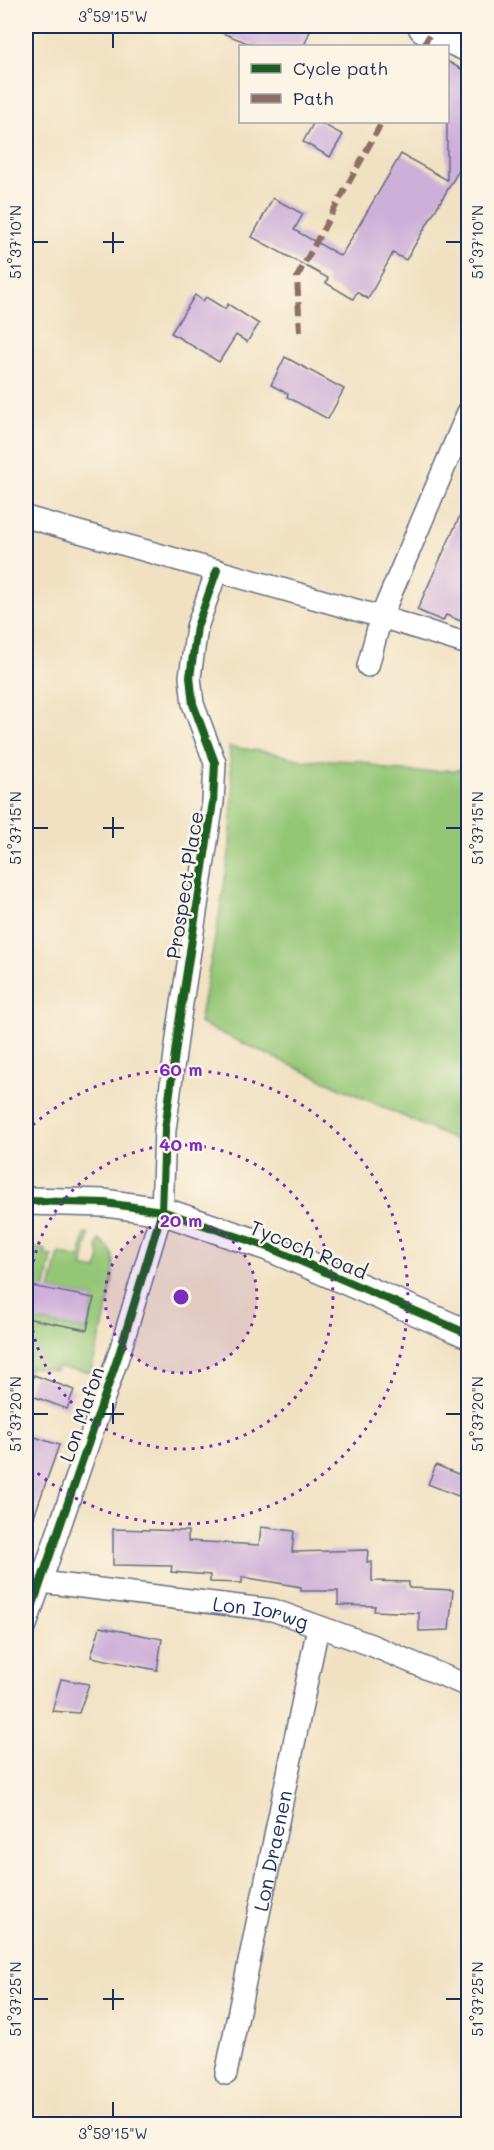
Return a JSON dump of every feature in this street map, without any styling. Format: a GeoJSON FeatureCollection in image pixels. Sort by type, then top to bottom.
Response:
{"type":"FeatureCollection","features":[{"type":"Feature","properties":{"kind":"main road"},"geometry":{"type":"LineString","coordinates":[[425,26],[468,45]]}},
{"type":"Feature","properties":{"kind":"street"},"geometry":{"type":"LineString","coordinates":[[368,666],[381,617],[468,412]]}},
{"type":"Feature","properties":{"kind":"street"},"geometry":{"type":"LineString","coordinates":[[26,517],[381,617],[468,644]]}},
{"type":"Feature","properties":{"kind":"street","name":"Prospect Place"},"geometry":{"type":"LineString","coordinates":[[162,1211],[168,1106],[178,1023],[213,802],[215,763],[193,705],[190,677],[197,627],[217,570]]}},
{"type":"Feature","properties":{"kind":"street","name":"Tycoch Road"},"geometry":{"type":"LineString","coordinates":[[26,1202],[105,1203],[162,1211],[268,1247],[468,1334]]}},
{"type":"Feature","properties":{"kind":"street","name":"Lon Mafon"},"geometry":{"type":"LineString","coordinates":[[26,1625],[120,1351],[162,1211]]}},
{"type":"Feature","properties":{"kind":"street","name":"Lon Iorwg"},"geometry":{"type":"LineString","coordinates":[[41,1582],[273,1610],[371,1644],[468,1686]]}},
{"type":"Feature","properties":{"kind":"street","name":"Lon Draenen"},"geometry":{"type":"LineString","coordinates":[[226,2074],[318,1627]]}},
{"type":"Feature","properties":{"kind":"green space"},"geometry":{"type":"Polygon","coordinates":[[[229,747],[269,752],[306,761],[360,761],[389,770],[420,772],[468,769],[468,1146],[199,1023],[230,847],[233,793],[229,747]]]}},
{"type":"Feature","properties":{"kind":"green space"},"geometry":{"type":"Polygon","coordinates":[[[85,1233],[89,1235],[82,1267],[97,1270],[100,1255],[97,1247],[99,1240],[111,1251],[114,1262],[111,1292],[91,1372],[57,1367],[56,1371],[30,1367],[26,1371],[33,1286],[26,1284],[27,1246],[46,1250],[45,1255],[52,1256],[39,1321],[87,1330],[94,1298],[50,1290],[59,1253],[80,1258],[85,1233]]]}},
{"type":"Feature","properties":{"kind":"building"},"geometry":{"type":"Polygon","coordinates":[[[205,26],[312,26],[304,45],[252,45],[205,26]]]}},
{"type":"Feature","properties":{"kind":"building"},"geometry":{"type":"Polygon","coordinates":[[[449,62],[468,73],[468,155],[406,260],[393,253],[368,299],[357,292],[353,299],[326,283],[328,278],[252,237],[273,198],[303,214],[294,230],[341,256],[401,154],[447,180],[449,62]]]}},
{"type":"Feature","properties":{"kind":"building"},"geometry":{"type":"Polygon","coordinates":[[[313,123],[321,123],[343,135],[330,157],[303,142],[313,123]]]}},
{"type":"Feature","properties":{"kind":"building"},"geometry":{"type":"Polygon","coordinates":[[[195,295],[203,301],[206,297],[225,309],[228,304],[259,324],[247,342],[236,335],[219,362],[171,333],[195,295]]]}},
{"type":"Feature","properties":{"kind":"building"},"geometry":{"type":"Polygon","coordinates":[[[285,357],[344,389],[328,419],[287,397],[288,394],[271,385],[285,357]]]}},
{"type":"Feature","properties":{"kind":"building"},"geometry":{"type":"Polygon","coordinates":[[[468,498],[468,610],[463,622],[446,615],[443,621],[417,610],[468,498]]]}},
{"type":"Feature","properties":{"kind":"building"},"geometry":{"type":"Polygon","coordinates":[[[26,1285],[94,1298],[87,1330],[26,1318],[26,1285]]]}},
{"type":"Feature","properties":{"kind":"building"},"geometry":{"type":"Polygon","coordinates":[[[34,1375],[74,1390],[67,1409],[27,1394],[34,1375]]]}},
{"type":"Feature","properties":{"kind":"building"},"geometry":{"type":"Polygon","coordinates":[[[26,1434],[59,1445],[29,1531],[26,1531],[26,1434]]]}},
{"type":"Feature","properties":{"kind":"building"},"geometry":{"type":"Polygon","coordinates":[[[436,1465],[468,1478],[468,1500],[428,1484],[436,1465]]]}},
{"type":"Feature","properties":{"kind":"building"},"geometry":{"type":"Polygon","coordinates":[[[261,1527],[294,1531],[292,1552],[368,1550],[367,1562],[372,1562],[372,1581],[409,1582],[409,1588],[453,1590],[449,1630],[419,1631],[419,1613],[374,1611],[375,1606],[338,1605],[338,1591],[301,1591],[301,1587],[242,1577],[242,1583],[210,1582],[210,1575],[171,1572],[172,1566],[113,1565],[113,1529],[188,1531],[188,1541],[259,1545],[261,1527]]]}},
{"type":"Feature","properties":{"kind":"building"},"geometry":{"type":"Polygon","coordinates":[[[100,1627],[162,1639],[157,1670],[91,1657],[100,1627]]]}},
{"type":"Feature","properties":{"kind":"building"},"geometry":{"type":"Polygon","coordinates":[[[61,1679],[89,1684],[79,1713],[52,1711],[61,1679]]]}},
{"type":"Feature","properties":{"kind":"marked path"},"geometry":{"type":"LineString","coordinates":[[424,45],[433,29]]}},
{"type":"Feature","properties":{"kind":"marked path"},"geometry":{"type":"LineString","coordinates":[[300,332],[297,277],[381,123]]}},
{"type":"Feature","properties":{"kind":"marked path"},"geometry":{"type":"LineString","coordinates":[[26,1573],[41,1582]]}},
{"type":"Feature","properties":{"kind":"cycle path"},"geometry":{"type":"LineString","coordinates":[[26,1625],[120,1351],[162,1211],[165,1130],[213,802],[215,763],[193,704],[190,677],[197,627],[217,570]]}},
{"type":"Feature","properties":{"kind":"cycle path"},"geometry":{"type":"LineString","coordinates":[[26,1201],[105,1203],[162,1211],[268,1247],[468,1334]]}}]}
